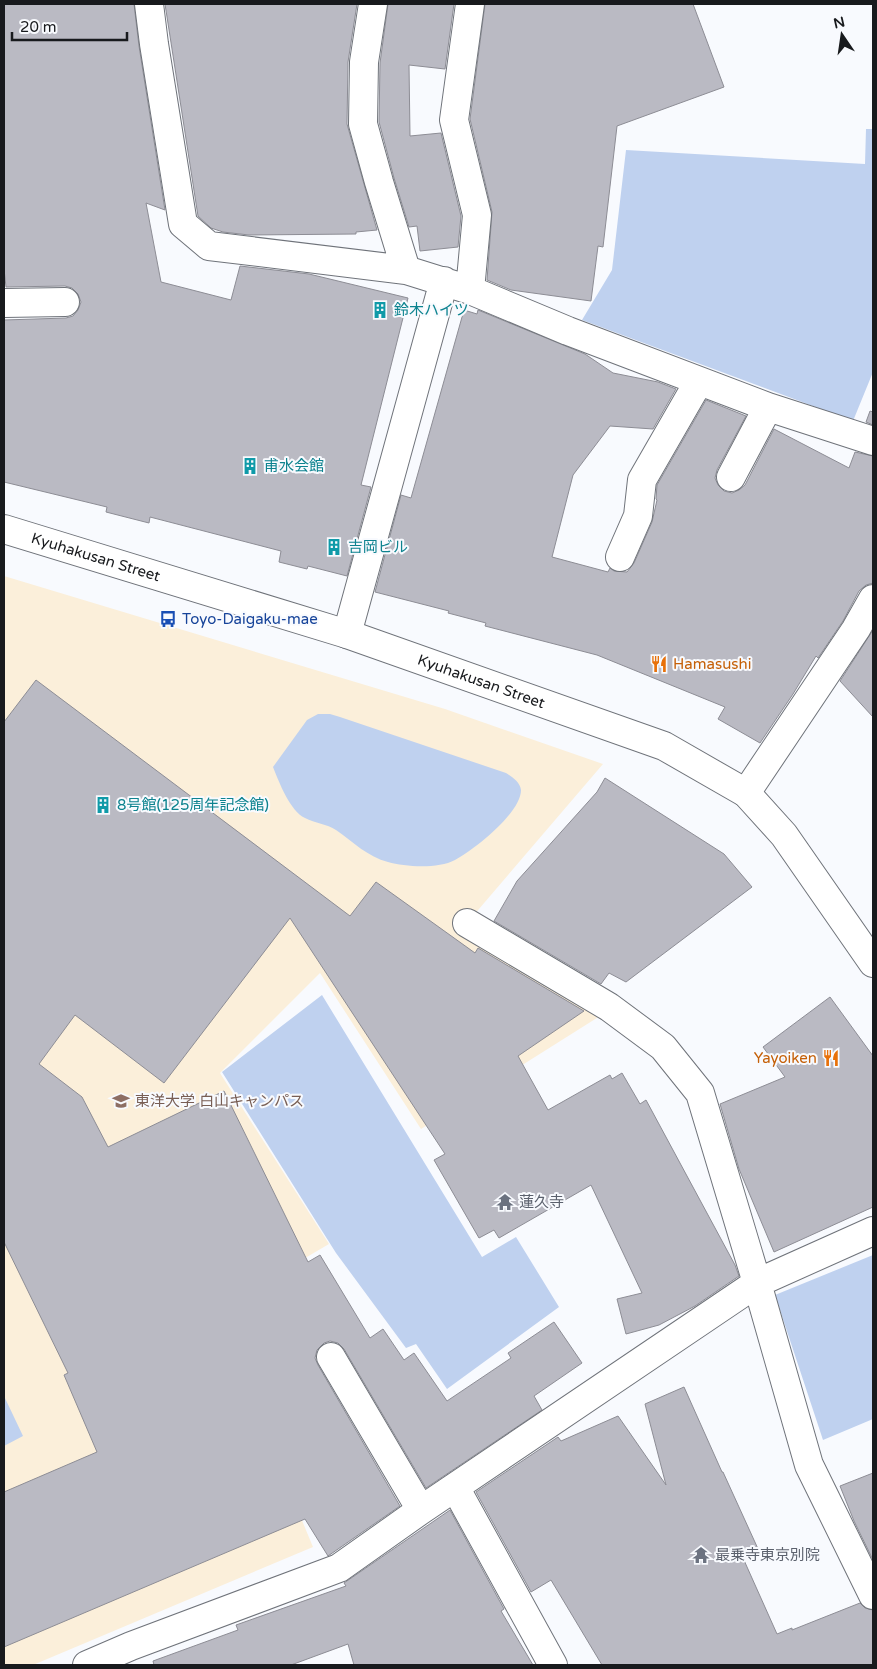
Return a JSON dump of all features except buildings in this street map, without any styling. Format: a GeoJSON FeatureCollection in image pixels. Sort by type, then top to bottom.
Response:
{"type":"FeatureCollection","features":[{"type":"Feature","properties":{"kind":"main road"},"geometry":{"type":"LineString","coordinates":[[149,4],[183,224],[209,246],[406,270],[444,281],[699,382],[768,407],[873,440]]}},
{"type":"Feature","properties":{"kind":"main road"},"geometry":{"type":"LineString","coordinates":[[373,4],[364,62],[363,124],[406,270]]}},
{"type":"Feature","properties":{"kind":"main road"},"geometry":{"type":"LineString","coordinates":[[470,4],[454,120],[476,215],[470,290]]}},
{"type":"Feature","properties":{"kind":"main road"},"geometry":{"type":"LineString","coordinates":[[347,634],[444,281]]}},
{"type":"Feature","properties":{"kind":"main road"},"geometry":{"type":"LineString","coordinates":[[4,303],[65,302]]}},
{"type":"Feature","properties":{"kind":"main road"},"geometry":{"type":"LineString","coordinates":[[620,557],[638,516],[642,480],[699,382]]}},
{"type":"Feature","properties":{"kind":"main road"},"geometry":{"type":"LineString","coordinates":[[731,477],[768,407]]}},
{"type":"Feature","properties":{"kind":"main road","name":"Kyuhakusan Street"},"geometry":{"type":"LineString","coordinates":[[4,529],[347,634],[664,746],[746,792],[784,835],[873,963]]}},
{"type":"Feature","properties":{"kind":"main road"},"geometry":{"type":"LineString","coordinates":[[746,792],[856,629],[873,599]]}},
{"type":"Feature","properties":{"kind":"main road"},"geometry":{"type":"LineString","coordinates":[[468,924],[609,1007],[663,1047],[700,1093],[809,1465],[873,1595]]}},
{"type":"Feature","properties":{"kind":"main road"},"geometry":{"type":"LineString","coordinates":[[87,1665],[134,1656],[339,1568],[421,1510],[757,1283],[873,1231]]}},
{"type":"Feature","properties":{"kind":"main road"},"geometry":{"type":"LineString","coordinates":[[331,1357],[421,1510]]}},
{"type":"Feature","properties":{"kind":"main road"},"geometry":{"type":"LineString","coordinates":[[455,1487],[553,1665]]}},
{"type":"Feature","properties":{"kind":"shaded area"},"geometry":{"type":"Polygon","coordinates":[[[866,129],[873,129],[873,372],[853,421],[582,320],[612,270],[626,150],[865,164],[866,129]]]}},
{"type":"Feature","properties":{"kind":"shaded area","name":"東洋大学 白山キャンパス"},"geometry":{"type":"Polygon","coordinates":[[[4,576],[445,709],[603,764],[467,923],[600,1016],[421,1129],[320,973],[220,1073],[329,1244],[215,1311],[313,1547],[33,1665],[4,1665],[4,576]]]}},
{"type":"Feature","properties":{"kind":"shaded area"},"geometry":{"type":"Polygon","coordinates":[[[318,714],[330,714],[340,717],[506,773],[519,785],[521,790],[519,799],[505,820],[495,830],[455,860],[440,865],[422,866],[404,865],[381,860],[367,853],[336,830],[305,818],[290,803],[278,780],[273,767],[307,720],[318,714]]]}},
{"type":"Feature","properties":{"kind":"shaded area"},"geometry":{"type":"Polygon","coordinates":[[[322,995],[482,1257],[516,1237],[559,1307],[447,1389],[416,1344],[406,1348],[336,1253],[222,1072],[322,995]]]}},
{"type":"Feature","properties":{"kind":"shaded area"},"geometry":{"type":"Polygon","coordinates":[[[873,1255],[873,1419],[823,1440],[775,1295],[873,1255]]]}},
{"type":"Feature","properties":{"kind":"shaded area"},"geometry":{"type":"Polygon","coordinates":[[[4,1396],[23,1436],[4,1446],[4,1396]]]}},
{"type":"Feature","properties":{"kind":"place","name":"鈴木ハイツ"},"geometry":{"type":"Point","coordinates":[380,310]}},
{"type":"Feature","properties":{"kind":"place","name":"甫水会館"},"geometry":{"type":"Point","coordinates":[250,466]}},
{"type":"Feature","properties":{"kind":"place","name":"吉岡ビル"},"geometry":{"type":"Point","coordinates":[334,547]}},
{"type":"Feature","properties":{"kind":"place","name":"Toyo-Daigaku-mae"},"geometry":{"type":"Point","coordinates":[168,619]}},
{"type":"Feature","properties":{"kind":"place","name":"Hamasushi"},"geometry":{"type":"Point","coordinates":[659,664]}},
{"type":"Feature","properties":{"kind":"place","name":"8号館(125周年記念館)"},"geometry":{"type":"Point","coordinates":[103,805]}},
{"type":"Feature","properties":{"kind":"place","name":"Yayoiken"},"geometry":{"type":"Point","coordinates":[831,1058]}},
{"type":"Feature","properties":{"kind":"place","name":"東洋大学 白山キャンパス"},"geometry":{"type":"Point","coordinates":[121,1101]}},
{"type":"Feature","properties":{"kind":"place","name":"蓮久寺"},"geometry":{"type":"Point","coordinates":[505,1202]}},
{"type":"Feature","properties":{"kind":"place","name":"最乗寺東京別院"},"geometry":{"type":"Point","coordinates":[701,1555]}}]}
